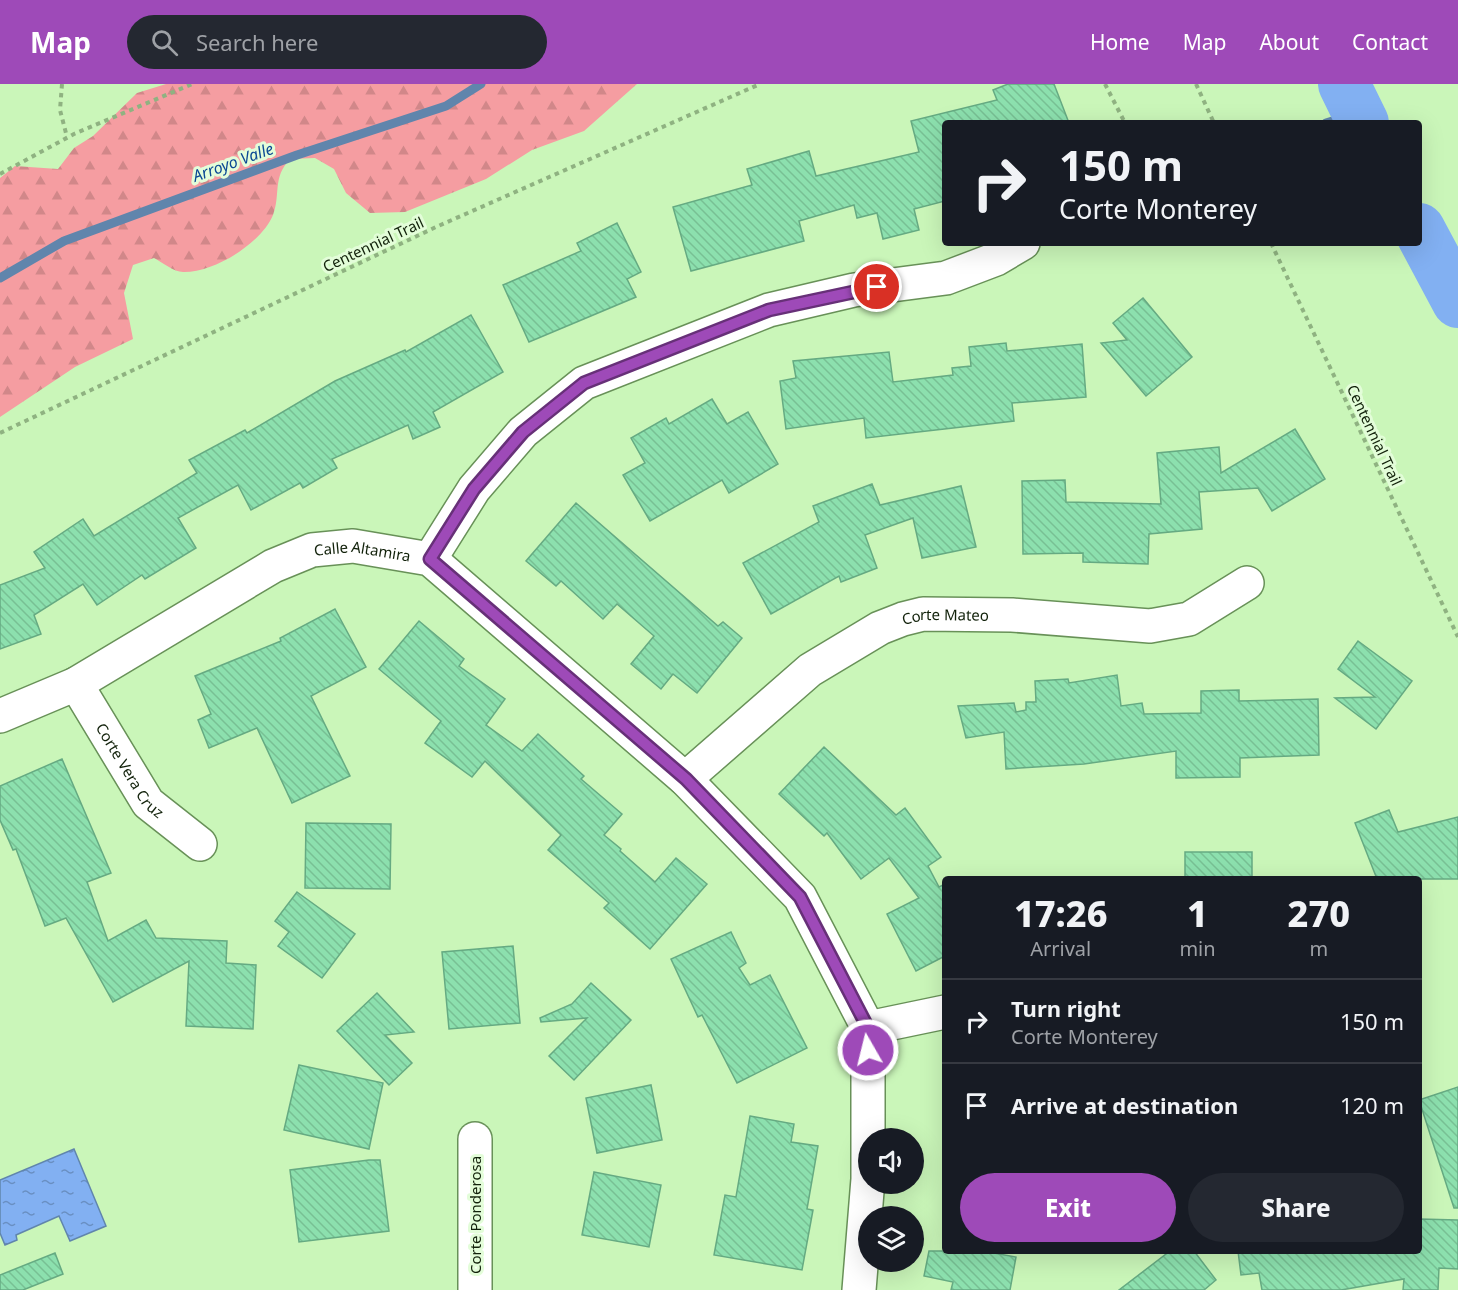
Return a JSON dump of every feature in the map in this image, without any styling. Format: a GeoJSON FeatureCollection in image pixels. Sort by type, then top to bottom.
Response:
{"type":"FeatureCollection","features":[{"type":"Feature","properties":{"kind":"street"},"geometry":{"type":"LineString","coordinates":[[430,559],[474,489],[523,432],[584,383],[769,310],[854,290],[946,278],[996,259],[1018,246]]}},
{"type":"Feature","properties":{"kind":"street","name":"Calle Altamira"},"geometry":{"type":"LineString","coordinates":[[0,716],[76,684],[273,566],[312,550],[353,546],[430,559],[686,779],[800,897],[868,1028],[868,1179],[859,1290]]}},
{"type":"Feature","properties":{"kind":"street","name":"Corte Mateo"},"geometry":{"type":"LineString","coordinates":[[686,779],[810,670],[880,628],[903,619],[923,614],[1012,615],[1150,626],[1189,619],[1247,583]]}},
{"type":"Feature","properties":{"kind":"street","name":"Corte Vera Cruz"},"geometry":{"type":"LineString","coordinates":[[76,684],[148,803],[200,844]]}},
{"type":"Feature","properties":{"kind":"street"},"geometry":{"type":"LineString","coordinates":[[868,1028],[942,1013]]}},
{"type":"Feature","properties":{"kind":"street","name":"Corte Ponderosa"},"geometry":{"type":"LineString","coordinates":[[475,1139],[475,1290]]}},
{"type":"Feature","properties":{"kind":"path"},"geometry":{"type":"LineString","coordinates":[[62,84],[60,110],[67,137]]}},
{"type":"Feature","properties":{"kind":"path"},"geometry":{"type":"LineString","coordinates":[[0,174],[67,137],[192,84]]}},
{"type":"Feature","properties":{"kind":"path","name":"Centennial Trail"},"geometry":{"type":"LineString","coordinates":[[0,433],[436,227],[760,84]]}},
{"type":"Feature","properties":{"kind":"path"},"geometry":{"type":"LineString","coordinates":[[1105,84],[1123,120]]}},
{"type":"Feature","properties":{"kind":"path"},"geometry":{"type":"LineString","coordinates":[[1196,84],[1213,120]]}},
{"type":"Feature","properties":{"kind":"path","name":"Centennial Trail"},"geometry":{"type":"LineString","coordinates":[[1272,246],[1458,637]]}},
{"type":"Feature","properties":{"kind":"green space"},"geometry":{"type":"Polygon","coordinates":[[[166,84],[637,84],[584,131],[532,150],[486,179],[405,212],[370,213],[346,193],[334,169],[315,158],[290,159],[281,173],[273,215],[267,226],[247,246],[221,262],[195,271],[179,272],[154,258],[133,265],[124,293],[133,339],[75,367],[0,417],[0,178],[15,166],[58,169],[74,148],[93,136],[137,93],[166,84]]]}},
{"type":"Feature","properties":{"kind":"water"},"geometry":{"type":"Polygon","coordinates":[[[74,1149],[106,1226],[70,1241],[59,1216],[16,1235],[17,1240],[5,1245],[0,1233],[0,1180],[74,1149]]]}},
{"type":"Feature","properties":{"kind":"building"},"geometry":{"type":"Polygon","coordinates":[[[1008,84],[1054,84],[1068,120],[942,120],[942,202],[914,209],[919,230],[883,239],[877,213],[857,218],[854,205],[799,221],[804,241],[691,271],[673,207],[752,185],[747,169],[809,151],[816,176],[919,152],[911,121],[997,100],[993,90],[1008,84]]]}},
{"type":"Feature","properties":{"kind":"building"},"geometry":{"type":"Polygon","coordinates":[[[617,223],[641,272],[627,279],[636,297],[529,342],[503,285],[581,251],[577,243],[617,223]]]}},
{"type":"Feature","properties":{"kind":"building"},"geometry":{"type":"Polygon","coordinates":[[[1143,298],[1192,357],[1146,396],[1101,343],[1127,340],[1113,323],[1143,298]]]}},
{"type":"Feature","properties":{"kind":"building"},"geometry":{"type":"Polygon","coordinates":[[[471,315],[503,372],[433,412],[440,427],[413,439],[408,425],[332,459],[337,468],[303,488],[300,483],[251,510],[238,485],[178,518],[196,548],[145,579],[142,575],[97,605],[83,584],[34,615],[41,634],[0,649],[0,585],[45,568],[34,552],[83,519],[94,536],[197,473],[189,460],[245,430],[247,433],[335,381],[405,350],[406,352],[471,315]]]}},
{"type":"Feature","properties":{"kind":"building"},"geometry":{"type":"Polygon","coordinates":[[[1006,343],[1007,351],[1082,344],[1086,397],[1012,403],[1014,421],[866,438],[864,418],[786,429],[780,381],[796,378],[793,361],[889,352],[893,382],[953,375],[952,368],[971,366],[969,347],[1006,343]]]}},
{"type":"Feature","properties":{"kind":"building"},"geometry":{"type":"Polygon","coordinates":[[[712,399],[727,424],[748,412],[778,464],[729,493],[722,480],[650,521],[623,475],[645,463],[631,438],[666,418],[669,424],[712,399]]]}},
{"type":"Feature","properties":{"kind":"building"},"geometry":{"type":"Polygon","coordinates":[[[1295,429],[1325,479],[1272,511],[1258,488],[1199,492],[1202,529],[1149,534],[1148,564],[1083,562],[1083,553],[1023,554],[1022,481],[1065,480],[1066,502],[1161,504],[1157,453],[1219,447],[1221,473],[1295,429]]]}},
{"type":"Feature","properties":{"kind":"building"},"geometry":{"type":"Polygon","coordinates":[[[872,484],[880,505],[961,486],[976,547],[922,558],[913,518],[865,535],[877,568],[841,582],[839,576],[771,614],[743,563],[819,522],[813,506],[872,484]]]}},
{"type":"Feature","properties":{"kind":"building"},"geometry":{"type":"Polygon","coordinates":[[[576,503],[718,626],[723,622],[742,638],[697,693],[673,674],[661,689],[631,664],[654,636],[617,604],[603,619],[561,581],[556,586],[526,561],[576,503]]]}},
{"type":"Feature","properties":{"kind":"building"},"geometry":{"type":"Polygon","coordinates":[[[335,609],[366,667],[311,696],[350,776],[292,803],[257,728],[209,748],[198,720],[211,714],[195,676],[281,641],[280,638],[335,609]]]}},
{"type":"Feature","properties":{"kind":"building"},"geometry":{"type":"Polygon","coordinates":[[[419,621],[464,659],[459,666],[505,699],[486,725],[522,751],[538,734],[584,776],[581,779],[622,814],[604,835],[621,849],[620,851],[655,882],[676,858],[707,884],[650,949],[604,908],[609,903],[548,850],[561,835],[485,761],[472,777],[425,743],[441,721],[379,669],[419,621]]]}},
{"type":"Feature","properties":{"kind":"building"},"geometry":{"type":"Polygon","coordinates":[[[1358,641],[1412,681],[1376,729],[1335,698],[1375,697],[1338,669],[1358,641]]]}},
{"type":"Feature","properties":{"kind":"building"},"geometry":{"type":"Polygon","coordinates":[[[1117,675],[1121,706],[1142,703],[1144,714],[1201,713],[1201,691],[1239,690],[1239,701],[1318,699],[1319,755],[1240,758],[1240,777],[1176,778],[1176,751],[1084,764],[1006,769],[1004,732],[966,738],[958,706],[1014,703],[1016,712],[1026,710],[1026,702],[1036,702],[1035,681],[1068,679],[1069,683],[1117,675]]]}},
{"type":"Feature","properties":{"kind":"building"},"geometry":{"type":"Polygon","coordinates":[[[824,747],[896,815],[905,808],[941,857],[928,866],[939,887],[942,886],[942,958],[916,971],[887,914],[919,898],[889,858],[861,879],[827,833],[824,836],[779,794],[824,747]]]}},
{"type":"Feature","properties":{"kind":"building"},"geometry":{"type":"Polygon","coordinates":[[[62,759],[111,873],[87,882],[108,941],[146,920],[156,938],[227,941],[226,963],[256,965],[253,1029],[186,1026],[189,961],[113,1002],[66,918],[45,926],[16,849],[13,850],[0,820],[0,786],[62,759]]]}},
{"type":"Feature","properties":{"kind":"building"},"geometry":{"type":"Polygon","coordinates":[[[1389,810],[1398,832],[1458,817],[1458,879],[1376,876],[1355,823],[1389,810]]]}},
{"type":"Feature","properties":{"kind":"building"},"geometry":{"type":"Polygon","coordinates":[[[306,823],[391,824],[390,889],[305,888],[306,823]]]}},
{"type":"Feature","properties":{"kind":"building"},"geometry":{"type":"Polygon","coordinates":[[[1185,852],[1252,852],[1252,876],[1185,876],[1185,852]]]}},
{"type":"Feature","properties":{"kind":"building"},"geometry":{"type":"Polygon","coordinates":[[[297,892],[355,934],[322,978],[278,946],[289,932],[275,921],[297,892]]]}},
{"type":"Feature","properties":{"kind":"building"},"geometry":{"type":"Polygon","coordinates":[[[731,932],[746,963],[739,968],[750,985],[770,975],[807,1048],[737,1083],[702,1015],[698,1017],[671,959],[731,932]]]}},
{"type":"Feature","properties":{"kind":"building"},"geometry":{"type":"Polygon","coordinates":[[[513,946],[520,1023],[449,1029],[442,952],[513,946]]]}},
{"type":"Feature","properties":{"kind":"building"},"geometry":{"type":"Polygon","coordinates":[[[591,983],[631,1020],[574,1080],[549,1056],[587,1018],[541,1022],[540,1018],[572,1004],[591,983]]]}},
{"type":"Feature","properties":{"kind":"building"},"geometry":{"type":"Polygon","coordinates":[[[377,993],[414,1032],[385,1035],[412,1063],[389,1085],[337,1031],[377,993]]]}},
{"type":"Feature","properties":{"kind":"building"},"geometry":{"type":"Polygon","coordinates":[[[299,1065],[383,1083],[369,1149],[284,1130],[299,1065]]]}},
{"type":"Feature","properties":{"kind":"building"},"geometry":{"type":"Polygon","coordinates":[[[651,1085],[662,1140],[597,1153],[586,1098],[651,1085]]]}},
{"type":"Feature","properties":{"kind":"building"},"geometry":{"type":"Polygon","coordinates":[[[1458,1087],[1458,1208],[1454,1208],[1422,1109],[1422,1099],[1458,1087]]]}},
{"type":"Feature","properties":{"kind":"building"},"geometry":{"type":"Polygon","coordinates":[[[750,1116],[794,1124],[791,1142],[818,1146],[807,1209],[813,1210],[802,1270],[714,1255],[725,1195],[736,1197],[750,1116]]]}},
{"type":"Feature","properties":{"kind":"building"},"geometry":{"type":"Polygon","coordinates":[[[380,1160],[389,1231],[299,1242],[290,1170],[380,1160]]]}},
{"type":"Feature","properties":{"kind":"building"},"geometry":{"type":"Polygon","coordinates":[[[594,1172],[661,1185],[649,1247],[582,1235],[594,1172]]]}},
{"type":"Feature","properties":{"kind":"building"},"geometry":{"type":"Polygon","coordinates":[[[1422,1219],[1458,1220],[1458,1269],[1439,1268],[1438,1290],[1403,1290],[1404,1279],[1341,1290],[1262,1290],[1259,1273],[1241,1275],[1238,1254],[1422,1254],[1422,1219]]]}},
{"type":"Feature","properties":{"kind":"building"},"geometry":{"type":"Polygon","coordinates":[[[929,1251],[942,1251],[942,1254],[1000,1254],[1016,1257],[1010,1290],[951,1290],[953,1282],[924,1276],[929,1251]]]}},
{"type":"Feature","properties":{"kind":"building"},"geometry":{"type":"Polygon","coordinates":[[[55,1253],[63,1274],[23,1290],[0,1290],[0,1275],[55,1253]]]}},
{"type":"Feature","properties":{"kind":"building"},"geometry":{"type":"Polygon","coordinates":[[[1166,1254],[1196,1254],[1216,1280],[1204,1290],[1119,1290],[1166,1254]]]}},
{"type":"Feature","properties":{"kind":"waterway","name":"Arroyo Valle"},"geometry":{"type":"LineString","coordinates":[[0,278],[64,241],[297,155],[446,106],[481,84]]}},
{"type":"Feature","properties":{"kind":"waterway"},"geometry":{"type":"LineString","coordinates":[[1344,84],[1362,120]]}},
{"type":"Feature","properties":{"kind":"waterway"},"geometry":{"type":"LineString","coordinates":[[1336,120],[1358,113]]}},
{"type":"Feature","properties":{"kind":"waterway"},"geometry":{"type":"LineString","coordinates":[[1422,235],[1458,302]]}},
{"type":"Feature","properties":{"kind":"route"},"geometry":{"type":"LineString","coordinates":[[868,1050],[868,1028],[800,897],[686,779],[430,559],[474,489],[523,432],[584,383],[769,310],[854,290],[877,287]]}}]}
